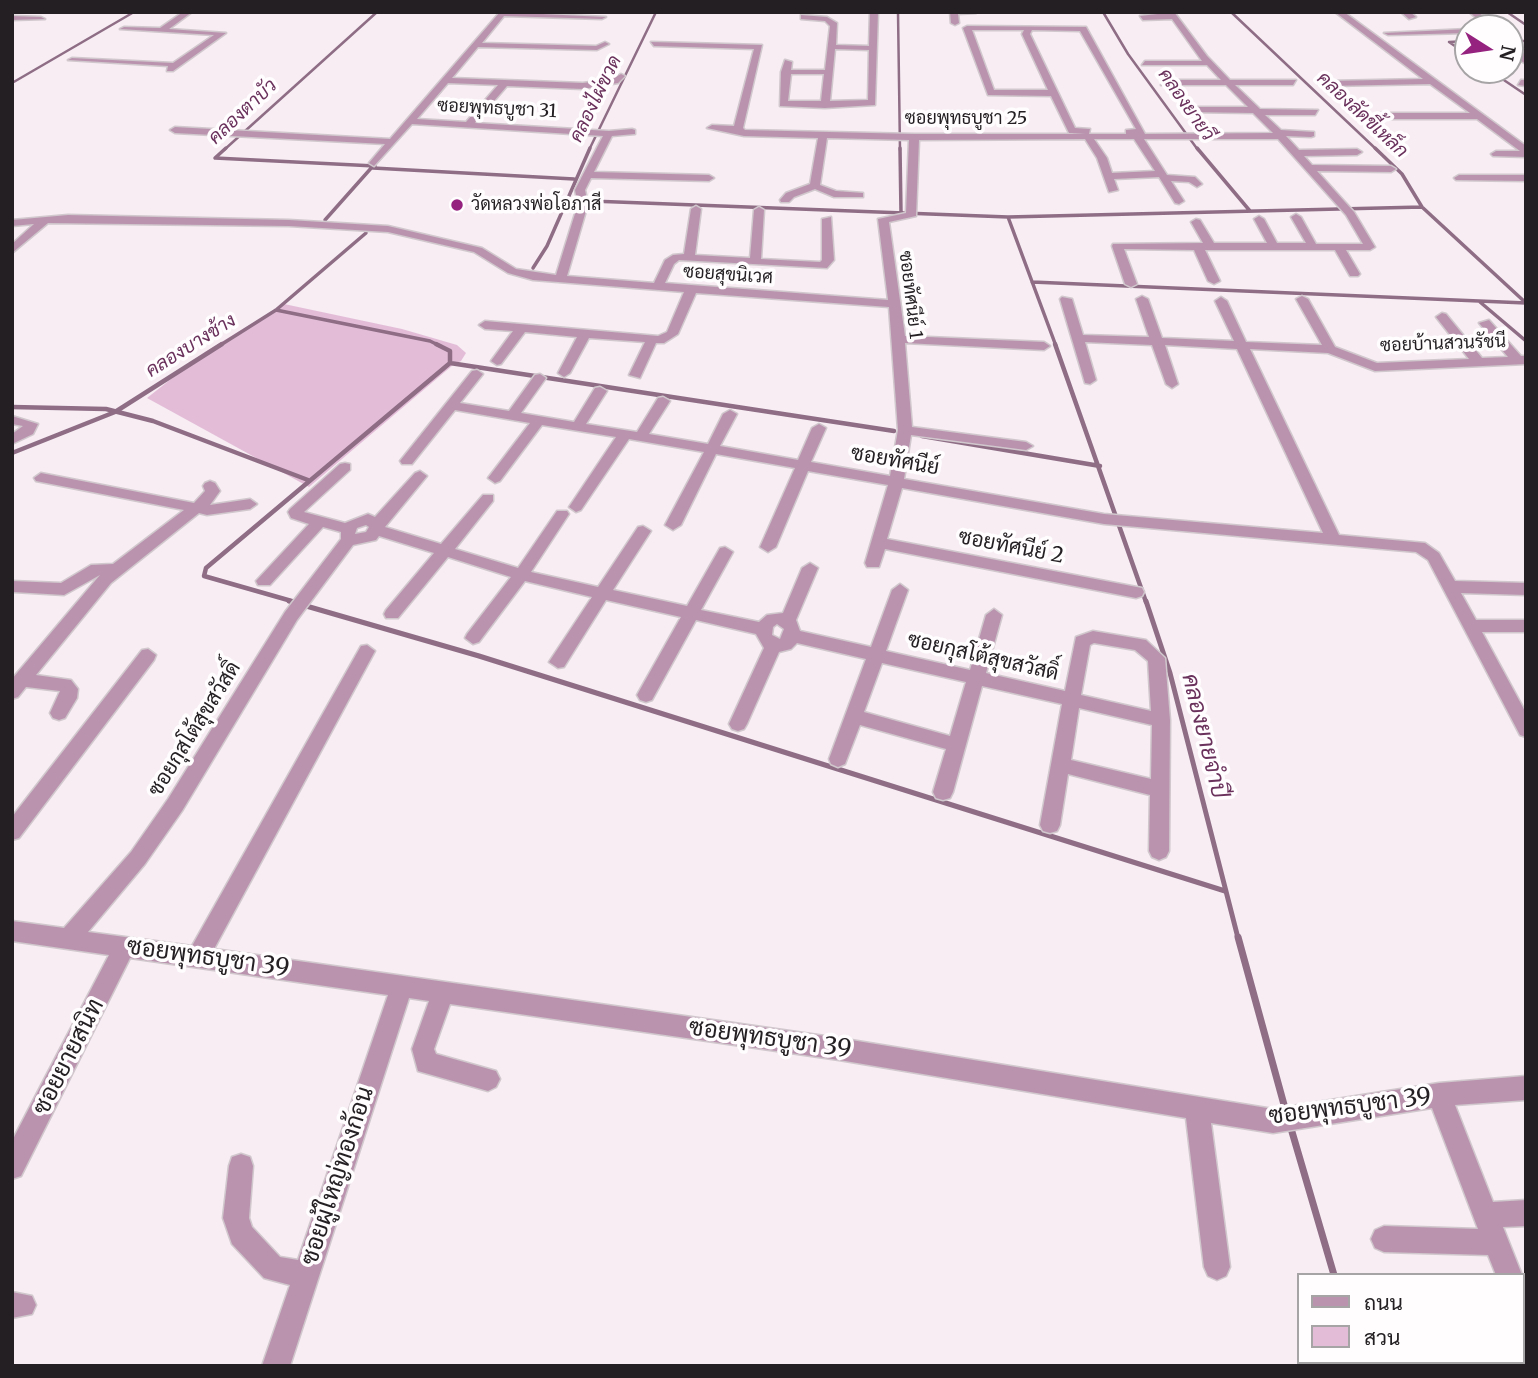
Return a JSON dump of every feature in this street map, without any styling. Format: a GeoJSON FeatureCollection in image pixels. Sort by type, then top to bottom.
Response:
{"type":"FeatureCollection","features":[{"type":"Feature","properties":{"kind":"street"},"geometry":{"type":"LineString","coordinates":[[162,30],[188,12]]}},
{"type":"Feature","properties":{"kind":"street"},"geometry":{"type":"LineString","coordinates":[[788,62],[781,102],[872,103],[874,12]]}},
{"type":"Feature","properties":{"kind":"street"},"geometry":{"type":"LineString","coordinates":[[955,23],[954,12],[972,13]]}},
{"type":"Feature","properties":{"kind":"street"},"geometry":{"type":"LineString","coordinates":[[1339,12],[1462,102],[1526,153]]}},
{"type":"Feature","properties":{"kind":"street"},"geometry":{"type":"LineString","coordinates":[[503,13],[602,17]]}},
{"type":"Feature","properties":{"kind":"street","name":"ซอยพุทธบูชา 31"},"geometry":{"type":"LineString","coordinates":[[413,121],[503,13]]}},
{"type":"Feature","properties":{"kind":"street"},"geometry":{"type":"LineString","coordinates":[[1131,284],[1118,246],[1370,247],[1350,214],[1297,153],[1209,63],[1172,15],[1143,18]]}},
{"type":"Feature","properties":{"kind":"street"},"geometry":{"type":"LineString","coordinates":[[12,18],[41,19]]}},
{"type":"Feature","properties":{"kind":"street"},"geometry":{"type":"LineString","coordinates":[[804,18],[832,21],[834,25],[825,104]]}},
{"type":"Feature","properties":{"kind":"street"},"geometry":{"type":"LineString","coordinates":[[1030,26],[1027,34],[1055,93],[1072,131],[1142,132],[1083,29],[1030,26],[967,28],[991,93],[1055,93]]}},
{"type":"Feature","properties":{"kind":"street"},"geometry":{"type":"LineString","coordinates":[[72,60],[169,66],[222,33],[124,29]]}},
{"type":"Feature","properties":{"kind":"street"},"geometry":{"type":"LineString","coordinates":[[1388,33],[1454,31]]}},
{"type":"Feature","properties":{"kind":"street"},"geometry":{"type":"LineString","coordinates":[[476,45],[597,47],[606,44]]}},
{"type":"Feature","properties":{"kind":"street"},"geometry":{"type":"LineString","coordinates":[[654,44],[759,47],[738,130]]}},
{"type":"Feature","properties":{"kind":"street"},"geometry":{"type":"LineString","coordinates":[[831,47],[873,48]]}},
{"type":"Feature","properties":{"kind":"street"},"geometry":{"type":"LineString","coordinates":[[1526,55],[1517,56],[1526,62]]}},
{"type":"Feature","properties":{"kind":"street"},"geometry":{"type":"LineString","coordinates":[[1145,63],[1209,63]]}},
{"type":"Feature","properties":{"kind":"street"},"geometry":{"type":"LineString","coordinates":[[785,72],[828,72]]}},
{"type":"Feature","properties":{"kind":"street"},"geometry":{"type":"LineString","coordinates":[[446,80],[583,86],[615,81],[621,76]]}},
{"type":"Feature","properties":{"kind":"street"},"geometry":{"type":"LineString","coordinates":[[1164,83],[1293,82]]}},
{"type":"Feature","properties":{"kind":"street"},"geometry":{"type":"LineString","coordinates":[[468,125],[505,83]]}},
{"type":"Feature","properties":{"kind":"street"},"geometry":{"type":"LineString","coordinates":[[1358,83],[1372,94]]}},
{"type":"Feature","properties":{"kind":"street"},"geometry":{"type":"LineString","coordinates":[[1330,84],[1434,83]]}},
{"type":"Feature","properties":{"kind":"street"},"geometry":{"type":"LineString","coordinates":[[1407,90],[1434,83]]}},
{"type":"Feature","properties":{"kind":"street"},"geometry":{"type":"LineString","coordinates":[[1254,108],[1288,101]]}},
{"type":"Feature","properties":{"kind":"street"},"geometry":{"type":"LineString","coordinates":[[1462,102],[1478,101]]}},
{"type":"Feature","properties":{"kind":"street"},"geometry":{"type":"LineString","coordinates":[[1449,107],[1431,108],[1444,113],[1477,114]]}},
{"type":"Feature","properties":{"kind":"street"},"geometry":{"type":"LineString","coordinates":[[1191,110],[1254,108],[1315,112]]}},
{"type":"Feature","properties":{"kind":"street"},"geometry":{"type":"LineString","coordinates":[[1381,116],[1477,114]]}},
{"type":"Feature","properties":{"kind":"street"},"geometry":{"type":"LineString","coordinates":[[815,186],[821,120]]}},
{"type":"Feature","properties":{"kind":"street"},"geometry":{"type":"LineString","coordinates":[[374,163],[413,121]]}},
{"type":"Feature","properties":{"kind":"street","name":"ซอยพุทธบูชา 31"},"geometry":{"type":"LineString","coordinates":[[413,121],[602,133],[632,132]]}},
{"type":"Feature","properties":{"kind":"street","name":"ซอยพุทธบูชา 25"},"geometry":{"type":"LineString","coordinates":[[712,128],[752,134],[820,135],[853,131],[914,137],[1137,136],[1208,132],[1311,134]]}},
{"type":"Feature","properties":{"kind":"street"},"geometry":{"type":"LineString","coordinates":[[175,130],[393,142]]}},
{"type":"Feature","properties":{"kind":"street"},"geometry":{"type":"LineString","coordinates":[[560,281],[581,199],[602,133]]}},
{"type":"Feature","properties":{"kind":"street"},"geometry":{"type":"LineString","coordinates":[[1087,136],[1099,152],[1113,190]]}},
{"type":"Feature","properties":{"kind":"street"},"geometry":{"type":"LineString","coordinates":[[1109,176],[1163,173],[1192,179],[1198,188],[1177,198],[1163,173],[1137,136]]}},
{"type":"Feature","properties":{"kind":"street","name":"ซอยทัศนีย์ 1"},"geometry":{"type":"LineString","coordinates":[[895,483],[905,430],[898,339],[888,304],[883,219],[907,218],[911,211],[914,137]]}},
{"type":"Feature","properties":{"kind":"street"},"geometry":{"type":"LineString","coordinates":[[1513,142],[1526,141]]}},
{"type":"Feature","properties":{"kind":"street"},"geometry":{"type":"LineString","coordinates":[[1297,153],[1357,152]]}},
{"type":"Feature","properties":{"kind":"street"},"geometry":{"type":"LineString","coordinates":[[1496,155],[1526,153]]}},
{"type":"Feature","properties":{"kind":"street"},"geometry":{"type":"LineString","coordinates":[[1310,168],[1391,169]]}},
{"type":"Feature","properties":{"kind":"street"},"geometry":{"type":"LineString","coordinates":[[1370,169],[1380,178]]}},
{"type":"Feature","properties":{"kind":"street"},"geometry":{"type":"LineString","coordinates":[[589,175],[709,178]]}},
{"type":"Feature","properties":{"kind":"street"},"geometry":{"type":"LineString","coordinates":[[625,190],[631,176]]}},
{"type":"Feature","properties":{"kind":"street"},"geometry":{"type":"LineString","coordinates":[[1459,178],[1526,178]]}},
{"type":"Feature","properties":{"kind":"street"},"geometry":{"type":"LineString","coordinates":[[785,200],[815,186],[834,194],[859,195]]}},
{"type":"Feature","properties":{"kind":"street"},"geometry":{"type":"LineString","coordinates":[[689,257],[696,209]]}},
{"type":"Feature","properties":{"kind":"street"},"geometry":{"type":"LineString","coordinates":[[755,262],[759,210]]}},
{"type":"Feature","properties":{"kind":"street"},"geometry":{"type":"LineString","coordinates":[[1296,217],[1313,247]]}},
{"type":"Feature","properties":{"kind":"street","name":"ซอยสุขนิเวศ"},"geometry":{"type":"LineString","coordinates":[[12,223],[68,218],[289,223],[388,229],[478,250],[521,275],[560,281],[888,304]]}},
{"type":"Feature","properties":{"kind":"street"},"geometry":{"type":"LineString","coordinates":[[657,288],[672,259],[689,257],[815,267],[826,264],[827,219]]}},
{"type":"Feature","properties":{"kind":"street"},"geometry":{"type":"LineString","coordinates":[[1259,219],[1274,247]]}},
{"type":"Feature","properties":{"kind":"street"},"geometry":{"type":"LineString","coordinates":[[12,250],[45,220]]}},
{"type":"Feature","properties":{"kind":"street"},"geometry":{"type":"LineString","coordinates":[[1196,222],[1214,281]]}},
{"type":"Feature","properties":{"kind":"street"},"geometry":{"type":"LineString","coordinates":[[1339,248],[1354,274]]}},
{"type":"Feature","properties":{"kind":"street"},"geometry":{"type":"LineString","coordinates":[[485,325],[651,342],[672,334],[691,290]]}},
{"type":"Feature","properties":{"kind":"street"},"geometry":{"type":"LineString","coordinates":[[1066,299],[1090,380]]}},
{"type":"Feature","properties":{"kind":"street"},"geometry":{"type":"LineString","coordinates":[[1142,299],[1172,384]]}},
{"type":"Feature","properties":{"kind":"street"},"geometry":{"type":"LineString","coordinates":[[1303,299],[1330,349]]}},
{"type":"Feature","properties":{"kind":"street"},"geometry":{"type":"LineString","coordinates":[[1221,301],[1239,345],[1333,538]]}},
{"type":"Feature","properties":{"kind":"street"},"geometry":{"type":"LineString","coordinates":[[1442,317],[1478,362]]}},
{"type":"Feature","properties":{"kind":"street"},"geometry":{"type":"LineString","coordinates":[[1485,323],[1517,360],[1526,376]]}},
{"type":"Feature","properties":{"kind":"street"},"geometry":{"type":"LineString","coordinates":[[497,361],[521,329]]}},
{"type":"Feature","properties":{"kind":"street"},"geometry":{"type":"LineString","coordinates":[[564,373],[584,335]]}},
{"type":"Feature","properties":{"kind":"street","name":"ซอยบ้านสวนรัชนี"},"geometry":{"type":"LineString","coordinates":[[1078,338],[1330,349],[1375,367],[1517,360]]}},
{"type":"Feature","properties":{"kind":"street"},"geometry":{"type":"LineString","coordinates":[[898,339],[1044,346]]}},
{"type":"Feature","properties":{"kind":"street"},"geometry":{"type":"LineString","coordinates":[[635,374],[651,342]]}},
{"type":"Feature","properties":{"kind":"street"},"geometry":{"type":"LineString","coordinates":[[407,461],[477,374]]}},
{"type":"Feature","properties":{"kind":"street"},"geometry":{"type":"LineString","coordinates":[[513,415],[540,378]]}},
{"type":"Feature","properties":{"kind":"street"},"geometry":{"type":"LineString","coordinates":[[578,426],[600,391]]}},
{"type":"Feature","properties":{"kind":"street"},"geometry":{"type":"LineString","coordinates":[[641,437],[663,401]]}},
{"type":"Feature","properties":{"kind":"street","name":"ซอยทัศนีย์"},"geometry":{"type":"LineString","coordinates":[[452,406],[1104,519],[1420,547],[1434,557],[1526,730]]}},
{"type":"Feature","properties":{"kind":"street"},"geometry":{"type":"LineString","coordinates":[[673,525],[730,414]]}},
{"type":"Feature","properties":{"kind":"street"},"geometry":{"type":"LineString","coordinates":[[12,420],[31,424],[28,431],[12,440]]}},
{"type":"Feature","properties":{"kind":"street"},"geometry":{"type":"LineString","coordinates":[[495,478],[538,420]]}},
{"type":"Feature","properties":{"kind":"street"},"geometry":{"type":"LineString","coordinates":[[768,547],[819,428]]}},
{"type":"Feature","properties":{"kind":"street"},"geometry":{"type":"LineString","coordinates":[[905,430],[1026,446]]}},
{"type":"Feature","properties":{"kind":"street"},"geometry":{"type":"LineString","coordinates":[[473,638],[625,435]]}},
{"type":"Feature","properties":{"kind":"street"},"geometry":{"type":"LineString","coordinates":[[345,467],[295,512],[349,533]]}},
{"type":"Feature","properties":{"kind":"street"},"geometry":{"type":"LineString","coordinates":[[377,527],[419,476]]}},
{"type":"Feature","properties":{"kind":"street"},"geometry":{"type":"LineString","coordinates":[[41,478],[215,511],[250,504]]}},
{"type":"Feature","properties":{"kind":"street"},"geometry":{"type":"LineString","coordinates":[[873,563],[895,483]]}},
{"type":"Feature","properties":{"kind":"street"},"geometry":{"type":"LineString","coordinates":[[17,686],[115,570],[196,508],[211,494],[210,486]]}},
{"type":"Feature","properties":{"kind":"street"},"geometry":{"type":"LineString","coordinates":[[393,614],[488,498]]}},
{"type":"Feature","properties":{"kind":"street","name":"ซอยกุสโต้สุขสวัสดิ์"},"geometry":{"type":"LineString","coordinates":[[69,938],[138,858],[175,805],[291,615],[349,533],[362,520],[443,552],[521,575],[762,629],[773,621],[877,655],[1161,720]]}},
{"type":"Feature","properties":{"kind":"street"},"geometry":{"type":"LineString","coordinates":[[264,580],[319,522]]}},
{"type":"Feature","properties":{"kind":"street"},"geometry":{"type":"LineString","coordinates":[[558,662],[643,531]]}},
{"type":"Feature","properties":{"kind":"street","name":"ซอยทัศนีย์ 2"},"geometry":{"type":"LineString","coordinates":[[879,543],[1136,592]]}},
{"type":"Feature","properties":{"kind":"street"},"geometry":{"type":"LineString","coordinates":[[646,695],[725,552]]}},
{"type":"Feature","properties":{"kind":"street"},"geometry":{"type":"LineString","coordinates":[[762,629],[766,641],[774,644],[790,642],[791,629],[810,568]]}},
{"type":"Feature","properties":{"kind":"street"},"geometry":{"type":"LineString","coordinates":[[14,586],[64,589],[97,569],[115,570]]}},
{"type":"Feature","properties":{"kind":"street"},"geometry":{"type":"LineString","coordinates":[[1451,587],[1526,589]]}},
{"type":"Feature","properties":{"kind":"street"},"geometry":{"type":"LineString","coordinates":[[838,759],[900,590]]}},
{"type":"Feature","properties":{"kind":"street"},"geometry":{"type":"LineString","coordinates":[[943,792],[994,615]]}},
{"type":"Feature","properties":{"kind":"street"},"geometry":{"type":"LineString","coordinates":[[1471,626],[1526,626]]}},
{"type":"Feature","properties":{"kind":"street"},"geometry":{"type":"LineString","coordinates":[[1050,825],[1082,640],[1093,637],[1140,643],[1156,659],[1161,720],[1159,851]]}},
{"type":"Feature","properties":{"kind":"street"},"geometry":{"type":"LineString","coordinates":[[738,724],[774,644]]}},
{"type":"Feature","properties":{"kind":"street"},"geometry":{"type":"LineString","coordinates":[[198,957],[367,651]]}},
{"type":"Feature","properties":{"kind":"street"},"geometry":{"type":"LineString","coordinates":[[12,832],[148,655]]}},
{"type":"Feature","properties":{"kind":"street"},"geometry":{"type":"LineString","coordinates":[[17,686],[65,685],[69,689],[68,698],[59,713]]}},
{"type":"Feature","properties":{"kind":"street"},"geometry":{"type":"LineString","coordinates":[[854,716],[957,745]]}},
{"type":"Feature","properties":{"kind":"street"},"geometry":{"type":"LineString","coordinates":[[1061,765],[1160,789]]}},
{"type":"Feature","properties":{"kind":"street","name":"ซอยพุทธบูชา 39"},"geometry":{"type":"LineString","coordinates":[[12,931],[839,1049],[1273,1121],[1439,1096],[1526,1088]]}},
{"type":"Feature","properties":{"kind":"street","name":"ซอยยายสนิท"},"geometry":{"type":"LineString","coordinates":[[12,1167],[125,946]]}},
{"type":"Feature","properties":{"kind":"street","name":"ซอยผู้ใหญ่ทองก้อน"},"geometry":{"type":"LineString","coordinates":[[276,1366],[402,986]]}},
{"type":"Feature","properties":{"kind":"street"},"geometry":{"type":"LineString","coordinates":[[443,992],[423,1049],[426,1063],[488,1079]]}},
{"type":"Feature","properties":{"kind":"street"},"geometry":{"type":"LineString","coordinates":[[1439,1096],[1508,1273]]}},
{"type":"Feature","properties":{"kind":"street"},"geometry":{"type":"LineString","coordinates":[[1196,1109],[1217,1268]]}},
{"type":"Feature","properties":{"kind":"street"},"geometry":{"type":"LineString","coordinates":[[241,1166],[236,1218],[241,1235],[273,1269],[306,1275]]}},
{"type":"Feature","properties":{"kind":"street"},"geometry":{"type":"LineString","coordinates":[[1486,1215],[1526,1213]]}},
{"type":"Feature","properties":{"kind":"street"},"geometry":{"type":"LineString","coordinates":[[1384,1239],[1497,1242]]}},
{"type":"Feature","properties":{"kind":"green space"},"geometry":{"type":"Polygon","coordinates":[[[284,304],[402,329],[457,345],[466,353],[461,361],[309,487],[147,398],[205,352],[284,304]]]}},
{"type":"Feature","properties":{"kind":"waterway","name":"คลองบางช้าง"},"geometry":{"type":"LineString","coordinates":[[12,83],[134,12]]}},
{"type":"Feature","properties":{"kind":"waterway","name":"คลองตาบัว"},"geometry":{"type":"LineString","coordinates":[[224,150],[377,12]]}},
{"type":"Feature","properties":{"kind":"waterway","name":"คลองไผ่ขวด"},"geometry":{"type":"LineString","coordinates":[[589,150],[656,12]]}},
{"type":"Feature","properties":{"kind":"waterway"},"geometry":{"type":"LineString","coordinates":[[898,12],[900,150]]}},
{"type":"Feature","properties":{"kind":"waterway","name":"คลองยายวี"},"geometry":{"type":"LineString","coordinates":[[1103,12],[1128,54],[1198,150]]}},
{"type":"Feature","properties":{"kind":"waterway","name":"คลองลัดขี้เหล็ก"},"geometry":{"type":"LineString","coordinates":[[1231,12],[1377,150]]}},
{"type":"Feature","properties":{"kind":"waterway"},"geometry":{"type":"LineString","coordinates":[[1507,12],[1526,25]]}},
{"type":"Feature","properties":{"kind":"waterway"},"geometry":{"type":"LineString","coordinates":[[1454,42],[1449,42],[1454,45]]}},
{"type":"Feature","properties":{"kind":"waterway"},"geometry":{"type":"LineString","coordinates":[[1510,84],[1526,95]]}},
{"type":"Feature","properties":{"kind":"waterway"},"geometry":{"type":"LineString","coordinates":[[388,150],[441,91]]}},
{"type":"Feature","properties":{"kind":"waterway","name":"คลองตาบัว"},"geometry":{"type":"LineString","coordinates":[[226,148],[215,158],[373,166]]}},
{"type":"Feature","properties":{"kind":"waterway"},"geometry":{"type":"LineString","coordinates":[[373,166],[389,148]]}},
{"type":"Feature","properties":{"kind":"waterway","name":"คลองไผ่ขวด"},"geometry":{"type":"LineString","coordinates":[[567,200],[590,148]]}},
{"type":"Feature","properties":{"kind":"waterway"},"geometry":{"type":"LineString","coordinates":[[900,148],[901,213]]}},
{"type":"Feature","properties":{"kind":"waterway","name":"คลองยายวี"},"geometry":{"type":"LineString","coordinates":[[1197,148],[1250,211]]}},
{"type":"Feature","properties":{"kind":"waterway","name":"คลองลัดขี้เหล็ก"},"geometry":{"type":"LineString","coordinates":[[1375,148],[1402,174],[1422,207]]}},
{"type":"Feature","properties":{"kind":"waterway"},"geometry":{"type":"LineString","coordinates":[[325,220],[373,166]]}},
{"type":"Feature","properties":{"kind":"waterway"},"geometry":{"type":"LineString","coordinates":[[373,168],[574,179]]}},
{"type":"Feature","properties":{"kind":"waterway"},"geometry":{"type":"LineString","coordinates":[[533,268],[547,246],[567,200]]}},
{"type":"Feature","properties":{"kind":"waterway"},"geometry":{"type":"LineString","coordinates":[[567,200],[901,213]]}},
{"type":"Feature","properties":{"kind":"waterway"},"geometry":{"type":"LineString","coordinates":[[1008,217],[1422,207]]}},
{"type":"Feature","properties":{"kind":"waterway"},"geometry":{"type":"LineString","coordinates":[[1032,282],[1526,303],[1422,207]]}},
{"type":"Feature","properties":{"kind":"waterway"},"geometry":{"type":"LineString","coordinates":[[901,213],[1008,217]]}},
{"type":"Feature","properties":{"kind":"waterway","name":"คลองยายจำปี"},"geometry":{"type":"LineString","coordinates":[[1008,217],[1032,282]]}},
{"type":"Feature","properties":{"kind":"waterway","name":"คลองบางช้าง"},"geometry":{"type":"LineString","coordinates":[[276,310],[366,233]]}},
{"type":"Feature","properties":{"kind":"waterway","name":"คลองยายจำปี"},"geometry":{"type":"LineString","coordinates":[[1032,282],[1056,346]]}},
{"type":"Feature","properties":{"kind":"waterway"},"geometry":{"type":"LineString","coordinates":[[1480,302],[1526,341]]}},
{"type":"Feature","properties":{"kind":"waterway","name":"คลองบางช้าง"},"geometry":{"type":"LineString","coordinates":[[219,346],[276,310]]}},
{"type":"Feature","properties":{"kind":"waterway"},"geometry":{"type":"LineString","coordinates":[[276,310],[430,341],[450,351],[450,363]]}},
{"type":"Feature","properties":{"kind":"waterway","name":"คลองบางช้าง"},"geometry":{"type":"LineString","coordinates":[[116,411],[222,344]]}},
{"type":"Feature","properties":{"kind":"waterway","name":"คลองยายจำปี"},"geometry":{"type":"LineString","coordinates":[[1055,344],[1098,466]]}},
{"type":"Feature","properties":{"kind":"waterway"},"geometry":{"type":"LineString","coordinates":[[295,602],[204,576],[206,568],[450,363]]}},
{"type":"Feature","properties":{"kind":"waterway"},"geometry":{"type":"LineString","coordinates":[[450,363],[894,431]]}},
{"type":"Feature","properties":{"kind":"waterway"},"geometry":{"type":"LineString","coordinates":[[12,407],[116,411]]}},
{"type":"Feature","properties":{"kind":"waterway","name":"คลองบางช้าง"},"geometry":{"type":"LineString","coordinates":[[12,453],[116,411]]}},
{"type":"Feature","properties":{"kind":"waterway"},"geometry":{"type":"LineString","coordinates":[[116,411],[153,421],[308,480]]}},
{"type":"Feature","properties":{"kind":"waterway"},"geometry":{"type":"LineString","coordinates":[[922,436],[1098,466]]}},
{"type":"Feature","properties":{"kind":"waterway","name":"คลองยายจำปี"},"geometry":{"type":"LineString","coordinates":[[1098,466],[1146,602]]}},
{"type":"Feature","properties":{"kind":"waterway"},"geometry":{"type":"LineString","coordinates":[[289,601],[479,656],[1225,891]]}},
{"type":"Feature","properties":{"kind":"waterway","name":"คลองยายจำปี"},"geometry":{"type":"LineString","coordinates":[[1146,601],[1170,673],[1238,938]]}},
{"type":"Feature","properties":{"kind":"waterway","name":"คลองยายจำปี"},"geometry":{"type":"LineString","coordinates":[[1238,937],[1286,1112]]}},
{"type":"Feature","properties":{"kind":"waterway","name":"คลองยายจำปี"},"geometry":{"type":"LineString","coordinates":[[1290,1125],[1333,1273]]}},
{"type":"Feature","properties":{"kind":"place","name":"วัดหลวงพ่อโอภาสี"},"geometry":{"type":"Point","coordinates":[457,205]}}]}
